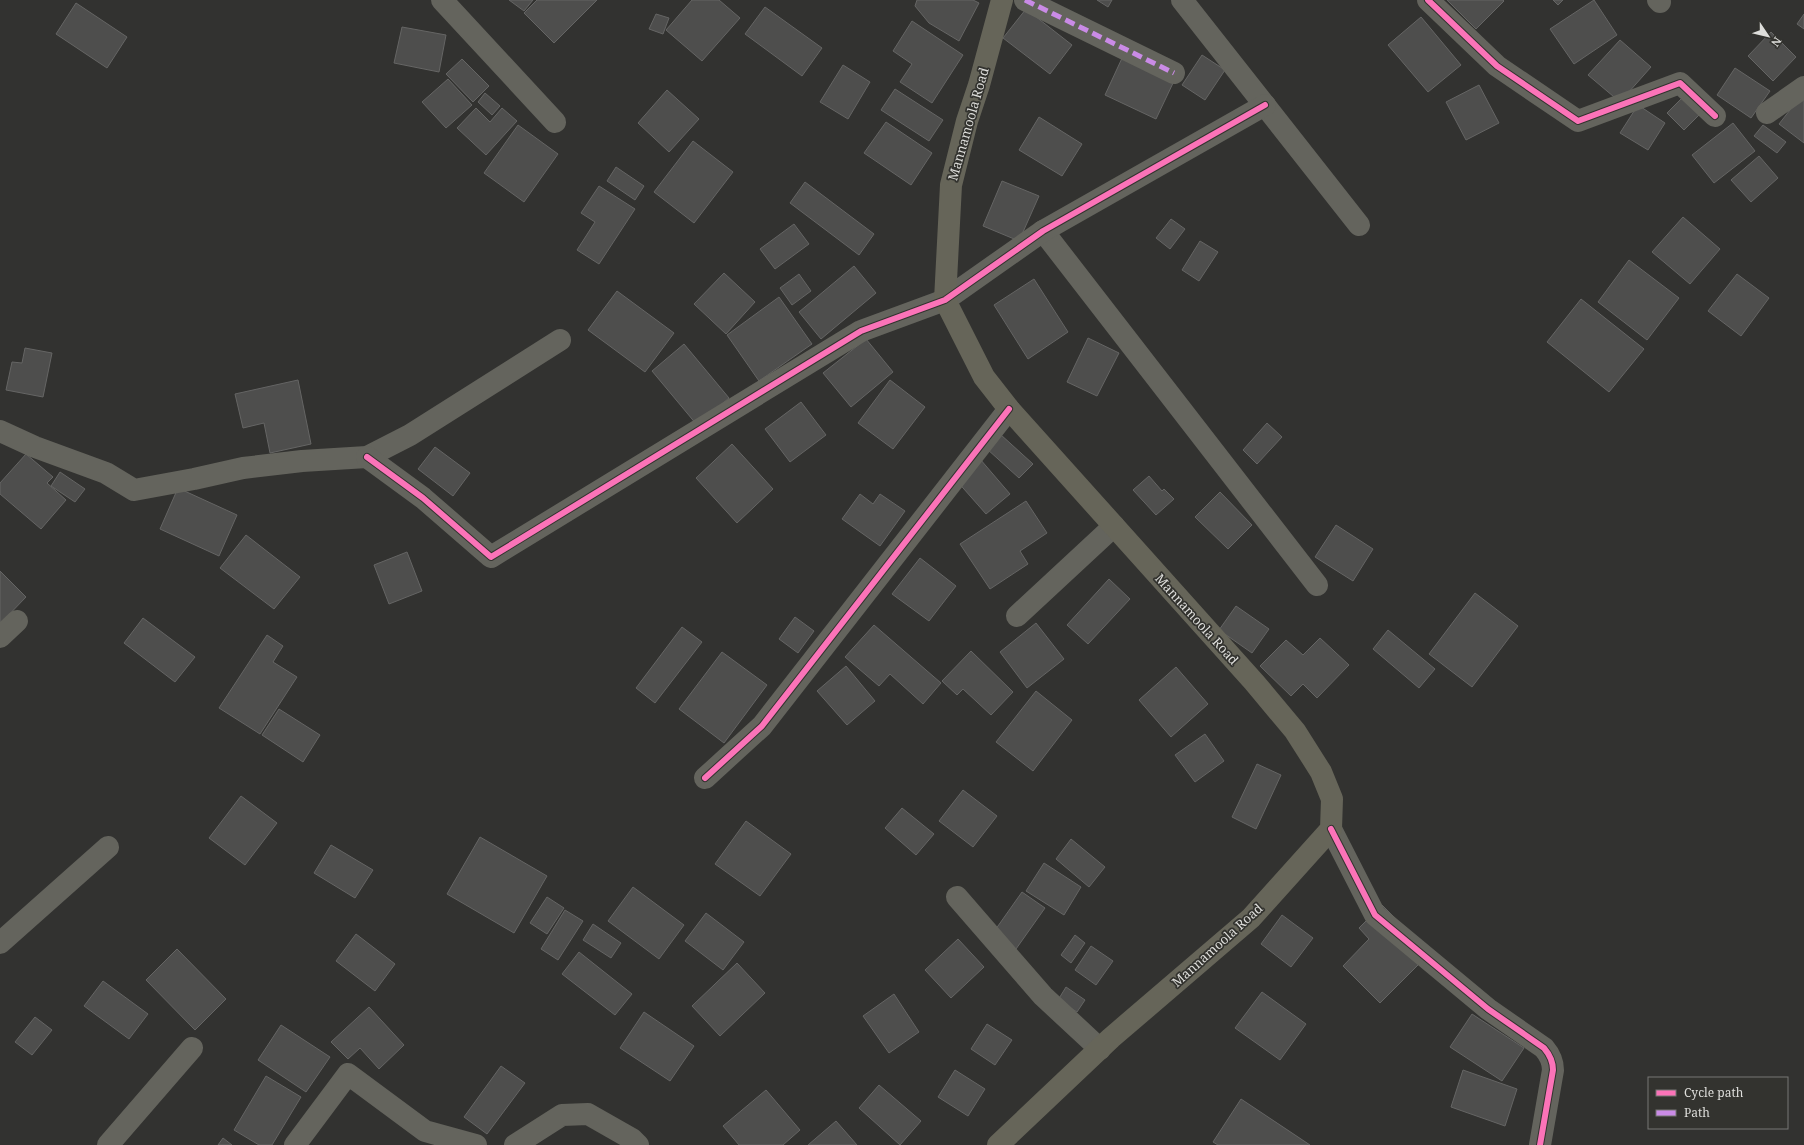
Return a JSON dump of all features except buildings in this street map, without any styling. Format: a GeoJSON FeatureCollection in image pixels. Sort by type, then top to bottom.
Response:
{"type":"FeatureCollection","features":[{"type":"Feature","properties":{"kind":"main road","name":"Mannamoola Road"},"geometry":{"type":"LineString","coordinates":[[998,1145],[1100,1049],[1251,918],[1331,829],[1332,799],[1321,772],[1295,731],[1254,682],[1009,409],[984,377],[944,300],[951,185],[967,120],[979,85],[1002,0]]}},
{"type":"Feature","properties":{"kind":"street"},"geometry":{"type":"LineString","coordinates":[[442,0],[554,122]]}},
{"type":"Feature","properties":{"kind":"street"},"geometry":{"type":"LineString","coordinates":[[1025,0],[1174,73]]}},
{"type":"Feature","properties":{"kind":"street"},"geometry":{"type":"LineString","coordinates":[[1182,0],[1359,225]]}},
{"type":"Feature","properties":{"kind":"street"},"geometry":{"type":"LineString","coordinates":[[1428,0],[1497,66],[1578,121],[1680,83],[1715,116]]}},
{"type":"Feature","properties":{"kind":"street"},"geometry":{"type":"LineString","coordinates":[[1767,114],[1804,87]]}},
{"type":"Feature","properties":{"kind":"street"},"geometry":{"type":"LineString","coordinates":[[368,458],[423,498],[491,557],[861,331],[944,300],[1043,231],[1265,105]]}},
{"type":"Feature","properties":{"kind":"street"},"geometry":{"type":"LineString","coordinates":[[1043,231],[1317,585]]}},
{"type":"Feature","properties":{"kind":"street"},"geometry":{"type":"LineString","coordinates":[[3,438],[106,473],[134,490],[243,468],[302,461],[368,458],[410,435],[560,340]]}},
{"type":"Feature","properties":{"kind":"street"},"geometry":{"type":"LineString","coordinates":[[705,778],[762,726],[1009,409]]}},
{"type":"Feature","properties":{"kind":"street"},"geometry":{"type":"LineString","coordinates":[[1017,616],[1114,526]]}},
{"type":"Feature","properties":{"kind":"street"},"geometry":{"type":"LineString","coordinates":[[0,637],[17,621]]}},
{"type":"Feature","properties":{"kind":"street"},"geometry":{"type":"LineString","coordinates":[[1331,829],[1375,915],[1488,1009],[1544,1048],[1548,1053],[1553,1064],[1553,1070],[1540,1145]]}},
{"type":"Feature","properties":{"kind":"street"},"geometry":{"type":"LineString","coordinates":[[0,943],[108,847]]}},
{"type":"Feature","properties":{"kind":"street"},"geometry":{"type":"LineString","coordinates":[[957,897],[1043,996],[1100,1049]]}},
{"type":"Feature","properties":{"kind":"street"},"geometry":{"type":"LineString","coordinates":[[108,1145],[192,1048]]}},
{"type":"Feature","properties":{"kind":"street"},"geometry":{"type":"LineString","coordinates":[[295,1145],[348,1074],[420,1138],[476,1145]]}},
{"type":"Feature","properties":{"kind":"street"},"geometry":{"type":"LineString","coordinates":[[515,1145],[562,1115],[588,1114],[632,1139],[638,1145]]}},
{"type":"Feature","properties":{"kind":"marked path"},"geometry":{"type":"LineString","coordinates":[[1025,0],[1174,73]]}},
{"type":"Feature","properties":{"kind":"cycle path"},"geometry":{"type":"LineString","coordinates":[[1428,0],[1497,66],[1578,121],[1680,83],[1715,116]]}},
{"type":"Feature","properties":{"kind":"cycle path"},"geometry":{"type":"LineString","coordinates":[[367,457],[423,498],[491,557],[861,331],[945,300],[1043,231],[1265,105]]}},
{"type":"Feature","properties":{"kind":"cycle path"},"geometry":{"type":"LineString","coordinates":[[705,778],[762,726],[1009,409]]}},
{"type":"Feature","properties":{"kind":"cycle path"},"geometry":{"type":"LineString","coordinates":[[1331,829],[1375,915],[1488,1009],[1544,1048],[1548,1053],[1552,1061],[1553,1070],[1540,1145]]}}]}
